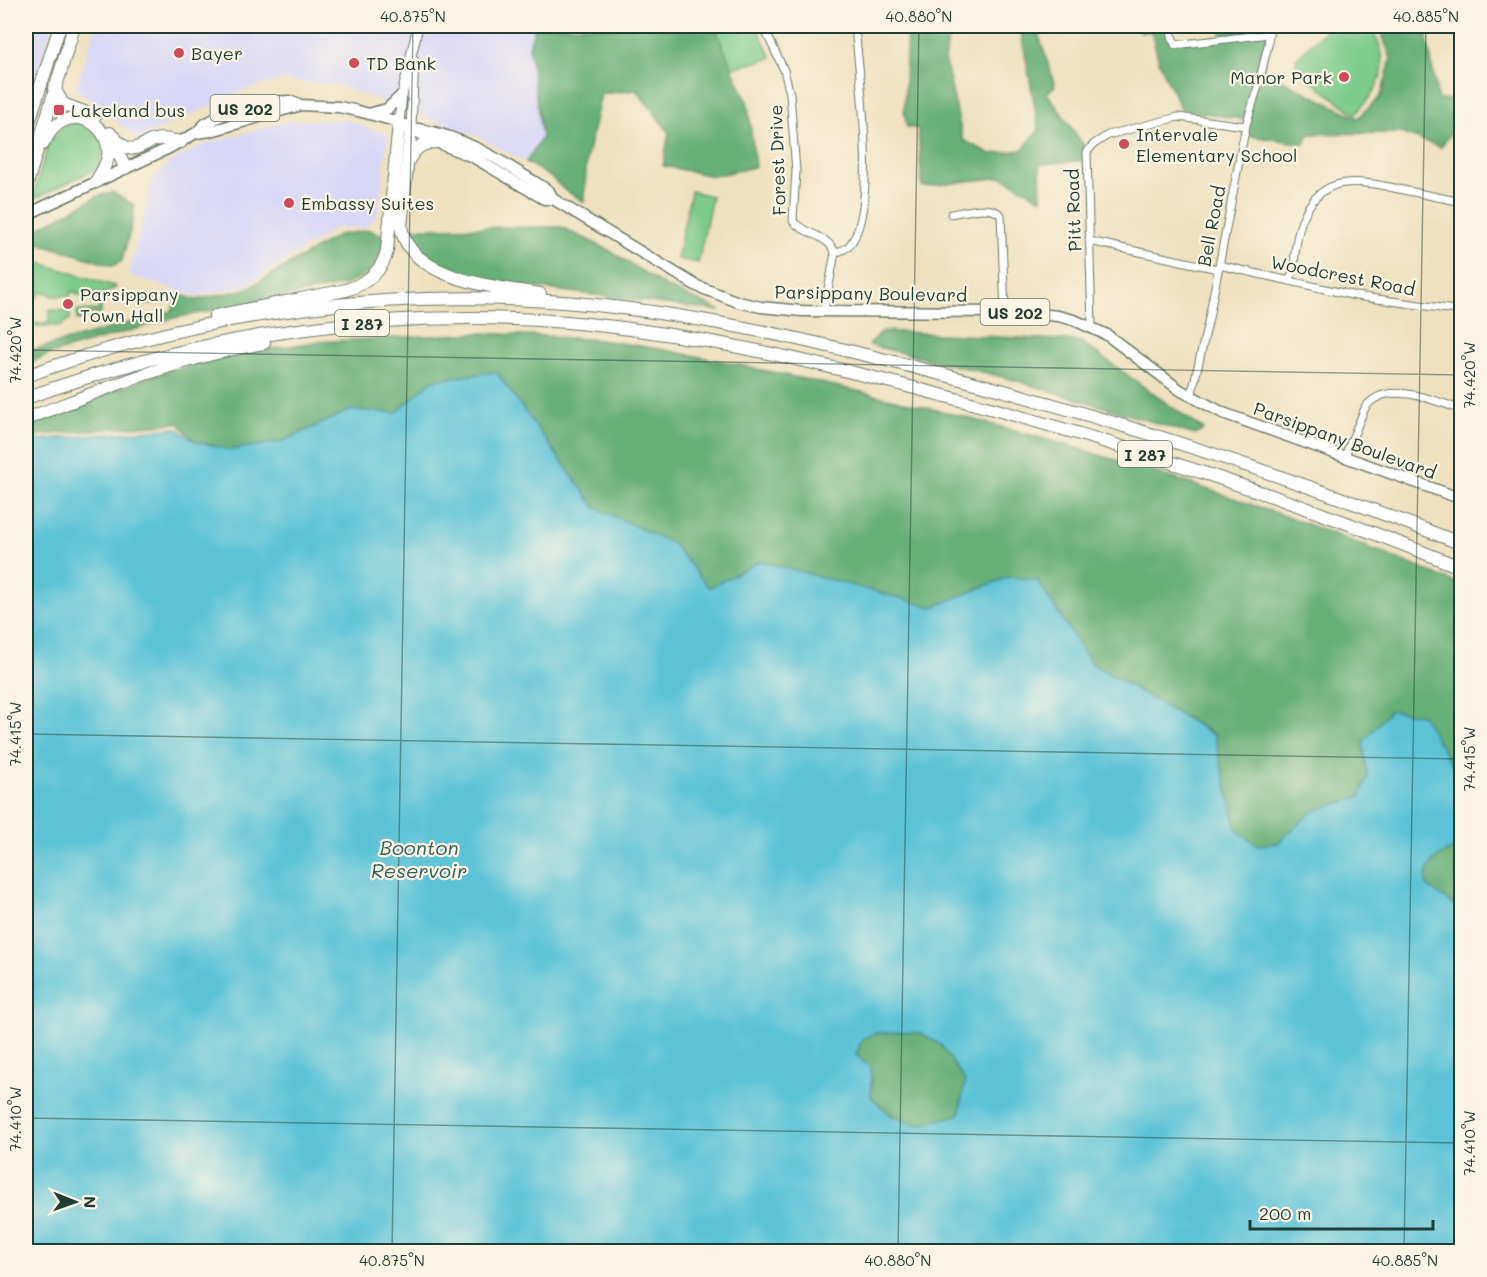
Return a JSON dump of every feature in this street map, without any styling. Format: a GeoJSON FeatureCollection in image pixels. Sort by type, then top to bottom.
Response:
{"type":"FeatureCollection","features":[{"type":"Feature","properties":{"kind":"highway"},"geometry":{"type":"LineString","coordinates":[[26,131],[60,26]]}},
{"type":"Feature","properties":{"kind":"highway"},"geometry":{"type":"LineString","coordinates":[[26,187],[74,26]]}},
{"type":"Feature","properties":{"kind":"highway"},"geometry":{"type":"LineString","coordinates":[[54,88],[63,104],[94,115],[117,140],[131,148],[140,148],[160,139],[181,142]]}},
{"type":"Feature","properties":{"kind":"highway"},"geometry":{"type":"LineString","coordinates":[[32,166],[52,129],[66,120],[83,119],[97,126],[107,144],[107,161],[96,182]]}},
{"type":"Feature","properties":{"kind":"highway"},"geometry":{"type":"LineString","coordinates":[[26,376],[108,343],[229,312],[346,290],[365,282],[380,268],[387,251],[399,122]]}},
{"type":"Feature","properties":{"kind":"highway"},"geometry":{"type":"LineString","coordinates":[[107,128],[125,168]]}},
{"type":"Feature","properties":{"kind":"highway"},"geometry":{"type":"LineString","coordinates":[[411,128],[401,219],[402,232],[409,249],[425,263],[447,274],[481,284],[621,308]]}},
{"type":"Feature","properties":{"kind":"highway"},"geometry":{"type":"LineString","coordinates":[[407,164],[412,153],[420,146],[436,142]]}},
{"type":"Feature","properties":{"kind":"highway","name":"I 287"},"geometry":{"type":"LineString","coordinates":[[26,376],[93,354],[174,332],[256,316],[321,307],[396,301],[472,299],[621,308],[758,332],[922,369],[1094,416],[1242,463],[1461,544]]}},
{"type":"Feature","properties":{"kind":"highway"},"geometry":{"type":"LineString","coordinates":[[26,419],[147,372],[215,353],[311,335],[453,318]]}},
{"type":"Feature","properties":{"kind":"highway","name":"I 287"},"geometry":{"type":"LineString","coordinates":[[26,398],[134,363],[232,340],[342,324],[453,318],[564,322],[646,331],[765,353],[885,381],[1046,424],[1172,462],[1330,517],[1461,568]]}},
{"type":"Feature","properties":{"kind":"highway"},"geometry":{"type":"LineString","coordinates":[[1242,463],[1323,484],[1461,535]]}},
{"type":"Feature","properties":{"kind":"main road"},"geometry":{"type":"LineString","coordinates":[[372,113],[387,109],[402,95]]}},
{"type":"Feature","properties":{"kind":"main road","name":"Parsippany Boulevard"},"geometry":{"type":"LineString","coordinates":[[26,215],[196,133],[212,131],[301,105],[339,107],[372,113],[399,122],[436,142],[474,158],[544,199],[553,199],[712,293],[761,307],[824,311],[1005,312],[1058,316],[1092,327],[1107,335],[1191,397],[1223,413],[1461,499]]}},
{"type":"Feature","properties":{"kind":"main road","name":"Parsippany Boulevard"},"geometry":{"type":"LineString","coordinates":[[411,128],[442,133],[482,150],[549,191],[553,199]]}},
{"type":"Feature","properties":{"kind":"street"},"geometry":{"type":"LineString","coordinates":[[399,122],[402,95],[418,26]]}},
{"type":"Feature","properties":{"kind":"street","name":"Forest Drive"},"geometry":{"type":"LineString","coordinates":[[762,26],[784,70],[790,94],[796,171],[793,221],[823,239],[832,246],[835,253]]}},
{"type":"Feature","properties":{"kind":"street"},"geometry":{"type":"LineString","coordinates":[[1169,26],[1175,45],[1270,29]]}},
{"type":"Feature","properties":{"kind":"street","name":"Bell Road"},"geometry":{"type":"LineString","coordinates":[[1191,397],[1245,126],[1259,83],[1270,29]]}},
{"type":"Feature","properties":{"kind":"street"},"geometry":{"type":"LineString","coordinates":[[824,311],[835,253],[845,249],[855,236],[867,180],[856,37]]}},
{"type":"Feature","properties":{"kind":"street"},"geometry":{"type":"LineString","coordinates":[[411,128],[414,43]]}},
{"type":"Feature","properties":{"kind":"street","name":"Pitt Road"},"geometry":{"type":"LineString","coordinates":[[1092,327],[1087,152],[1094,144],[1108,135],[1178,117],[1245,126]]}},
{"type":"Feature","properties":{"kind":"street"},"geometry":{"type":"LineString","coordinates":[[1289,281],[1303,218],[1314,200],[1328,188],[1344,182],[1368,183],[1461,202]]}},
{"type":"Feature","properties":{"kind":"street"},"geometry":{"type":"LineString","coordinates":[[951,214],[986,209],[995,210],[1001,216],[1005,312]]}},
{"type":"Feature","properties":{"kind":"street","name":"Woodcrest Road"},"geometry":{"type":"LineString","coordinates":[[1089,241],[1356,296],[1461,311]]}},
{"type":"Feature","properties":{"kind":"street"},"geometry":{"type":"LineString","coordinates":[[1344,458],[1365,408],[1370,401],[1382,394],[1393,392],[1405,394],[1461,410]]}},
{"type":"Feature","properties":{"kind":"shaded area"},"geometry":{"type":"Polygon","coordinates":[[[26,26],[52,26],[26,113],[26,26]]]}},
{"type":"Feature","properties":{"kind":"shaded area"},"geometry":{"type":"Polygon","coordinates":[[[96,26],[535,26],[529,47],[542,137],[526,162],[475,135],[337,85],[280,80],[242,91],[138,139],[76,88],[96,26]]]}},
{"type":"Feature","properties":{"kind":"shaded area"},"geometry":{"type":"Polygon","coordinates":[[[345,120],[388,135],[378,214],[365,228],[336,228],[247,286],[196,296],[129,275],[153,179],[173,160],[206,144],[290,121],[345,120]]]}},
{"type":"Feature","properties":{"kind":"green space"},"geometry":{"type":"Polygon","coordinates":[[[535,26],[714,26],[748,104],[755,167],[713,176],[663,166],[669,132],[636,90],[601,94],[587,156],[584,202],[563,189],[552,178],[526,162],[542,137],[529,47],[535,26]]]}},
{"type":"Feature","properties":{"kind":"green space"},"geometry":{"type":"Polygon","coordinates":[[[714,26],[756,26],[772,58],[732,68],[714,26]]]}},
{"type":"Feature","properties":{"kind":"green space"},"geometry":{"type":"Polygon","coordinates":[[[905,26],[950,26],[945,59],[963,140],[991,154],[1022,150],[1039,130],[1020,26],[1036,26],[1055,86],[1047,93],[1085,147],[1088,160],[1040,164],[1041,199],[1003,177],[922,187],[918,129],[907,127],[904,110],[907,29],[905,26]]]}},
{"type":"Feature","properties":{"kind":"green space"},"geometry":{"type":"Polygon","coordinates":[[[1136,26],[1170,26],[1173,42],[1222,39],[1220,26],[1269,26],[1262,73],[1278,78],[1358,118],[1381,96],[1391,59],[1379,26],[1425,26],[1438,100],[1461,99],[1461,121],[1441,147],[1401,133],[1309,134],[1305,144],[1244,135],[1245,120],[1181,109],[1159,62],[1151,31],[1141,32],[1136,26]]]}},
{"type":"Feature","properties":{"kind":"green space","name":"Manor Park"},"geometry":{"type":"Polygon","coordinates":[[[1330,26],[1369,26],[1381,51],[1382,73],[1378,83],[1365,104],[1355,114],[1297,70],[1296,59],[1330,26]]]}},
{"type":"Feature","properties":{"kind":"green space"},"geometry":{"type":"Polygon","coordinates":[[[87,123],[104,143],[100,167],[36,198],[33,195],[49,142],[66,124],[87,123]]]}},
{"type":"Feature","properties":{"kind":"green space"},"geometry":{"type":"Polygon","coordinates":[[[691,191],[712,196],[698,263],[677,259],[691,191]]]}},
{"type":"Feature","properties":{"kind":"green space"},"geometry":{"type":"Polygon","coordinates":[[[112,192],[134,205],[133,220],[122,261],[113,266],[32,241],[35,230],[96,197],[112,192]]]}},
{"type":"Feature","properties":{"kind":"green space"},"geometry":{"type":"Polygon","coordinates":[[[561,227],[607,249],[665,286],[721,311],[506,284],[483,278],[441,265],[429,258],[419,251],[413,242],[409,228],[561,227]]]}},
{"type":"Feature","properties":{"kind":"green space"},"geometry":{"type":"Polygon","coordinates":[[[369,230],[383,235],[378,261],[369,272],[345,285],[174,318],[50,354],[26,364],[26,352],[172,311],[178,294],[196,300],[247,289],[339,235],[369,230]]]}},
{"type":"Feature","properties":{"kind":"green space"},"geometry":{"type":"Polygon","coordinates":[[[37,262],[116,288],[101,295],[99,302],[99,295],[77,295],[76,292],[71,292],[70,296],[38,293],[36,297],[34,268],[37,262]]]}},
{"type":"Feature","properties":{"kind":"green space"},"geometry":{"type":"Polygon","coordinates":[[[123,293],[153,302],[155,297],[158,299],[156,303],[142,305],[139,300],[120,303],[123,293]]]}},
{"type":"Feature","properties":{"kind":"green space"},"geometry":{"type":"Polygon","coordinates":[[[99,304],[101,314],[91,314],[84,320],[77,320],[77,311],[99,310],[99,304]]]}},
{"type":"Feature","properties":{"kind":"green space"},"geometry":{"type":"Polygon","coordinates":[[[50,310],[70,311],[70,320],[64,322],[62,326],[26,326],[26,324],[49,323],[50,310]]]}},
{"type":"Feature","properties":{"kind":"green space"},"geometry":{"type":"Polygon","coordinates":[[[882,331],[1080,341],[1204,430],[1195,435],[1011,379],[869,345],[882,331]]]}},
{"type":"Feature","properties":{"kind":"green space"},"geometry":{"type":"Polygon","coordinates":[[[481,333],[625,343],[808,380],[975,420],[1058,442],[1221,494],[1302,522],[1461,585],[1461,780],[1363,742],[1368,777],[1360,797],[1313,811],[1278,843],[1257,845],[1237,831],[1214,734],[1091,663],[1037,580],[1008,577],[933,607],[760,561],[709,588],[673,544],[595,507],[496,372],[433,380],[396,413],[351,410],[281,442],[230,450],[195,441],[178,423],[26,436],[26,424],[154,375],[217,358],[314,342],[481,333]]]}},
{"type":"Feature","properties":{"kind":"green space"},"geometry":{"type":"Polygon","coordinates":[[[1461,846],[1461,910],[1427,886],[1426,878],[1430,865],[1440,855],[1461,846]]]}},
{"type":"Feature","properties":{"kind":"green space"},"geometry":{"type":"Polygon","coordinates":[[[875,1033],[921,1033],[941,1045],[965,1081],[959,1115],[919,1125],[893,1117],[871,1097],[872,1078],[856,1055],[862,1039],[875,1033]]]}},
{"type":"Feature","properties":{"kind":"water","name":"Boonton Reservoir"},"geometry":{"type":"Polygon","coordinates":[[[496,372],[595,507],[673,544],[709,588],[760,561],[933,607],[1008,577],[1037,580],[1091,663],[1214,735],[1237,830],[1257,845],[1278,843],[1313,811],[1360,797],[1368,777],[1363,742],[1390,710],[1422,715],[1461,780],[1461,846],[1435,860],[1427,871],[1426,878],[1427,886],[1461,910],[1461,1251],[26,1251],[26,441],[176,428],[195,441],[230,450],[281,442],[351,410],[396,413],[433,380],[496,372]],[[875,1033],[862,1039],[856,1055],[871,1068],[871,1097],[893,1117],[919,1125],[959,1115],[965,1081],[941,1045],[921,1033],[875,1033]]]}},
{"type":"Feature","properties":{"kind":"place","name":"Bayer"},"geometry":{"type":"Point","coordinates":[179,53]}},
{"type":"Feature","properties":{"kind":"place","name":"TD Bank"},"geometry":{"type":"Point","coordinates":[354,63]}},
{"type":"Feature","properties":{"kind":"place","name":"Manor Park"},"geometry":{"type":"Point","coordinates":[1344,77]}},
{"type":"Feature","properties":{"kind":"place","name":"Lakeland bus"},"geometry":{"type":"Point","coordinates":[59,110]}},
{"type":"Feature","properties":{"kind":"place","name":"Intervale Elementary School"},"geometry":{"type":"Point","coordinates":[1124,144]}},
{"type":"Feature","properties":{"kind":"place","name":"Embassy Suites"},"geometry":{"type":"Point","coordinates":[289,203]}},
{"type":"Feature","properties":{"kind":"place","name":"Parsippany Town Hall"},"geometry":{"type":"Point","coordinates":[68,304]}}]}
